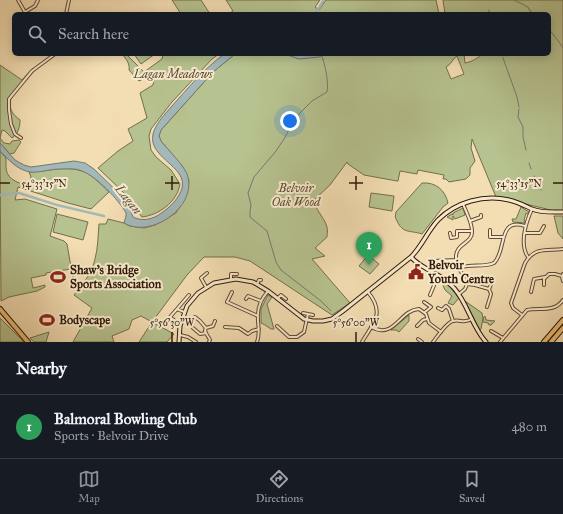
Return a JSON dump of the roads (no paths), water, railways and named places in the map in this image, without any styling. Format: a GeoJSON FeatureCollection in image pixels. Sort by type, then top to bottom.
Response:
{"type":"FeatureCollection","features":[{"type":"Feature","properties":{"kind":"highway"},"geometry":{"type":"LineString","coordinates":[[0,309],[28,342]]}},
{"type":"Feature","properties":{"kind":"highway"},"geometry":{"type":"LineString","coordinates":[[0,313],[17,329]]}},
{"type":"Feature","properties":{"kind":"highway"},"geometry":{"type":"LineString","coordinates":[[544,342],[562,321]]}},
{"type":"Feature","properties":{"kind":"highway"},"geometry":{"type":"LineString","coordinates":[[550,342],[563,328]]}},
{"type":"Feature","properties":{"kind":"street"},"geometry":{"type":"LineString","coordinates":[[18,0],[24,12]]}},
{"type":"Feature","properties":{"kind":"street"},"geometry":{"type":"LineString","coordinates":[[26,12],[35,6],[38,0]]}},
{"type":"Feature","properties":{"kind":"street"},"geometry":{"type":"LineString","coordinates":[[66,12],[69,0]]}},
{"type":"Feature","properties":{"kind":"street"},"geometry":{"type":"LineString","coordinates":[[21,138],[15,134],[9,110],[9,99],[32,71],[52,56]]}},
{"type":"Feature","properties":{"kind":"street"},"geometry":{"type":"LineString","coordinates":[[179,342],[180,326],[184,312],[195,296],[206,287],[220,281],[245,280],[257,284],[268,290],[300,317],[306,320],[319,321],[332,319],[411,258],[430,230],[439,220],[456,207],[476,200],[495,198],[513,201],[543,212],[563,212]]}},
{"type":"Feature","properties":{"kind":"street"},"geometry":{"type":"LineString","coordinates":[[459,294],[465,289],[467,284],[456,260],[456,254],[460,247],[470,238],[472,230],[463,204]]}},
{"type":"Feature","properties":{"kind":"street"},"geometry":{"type":"LineString","coordinates":[[528,257],[526,252],[525,226],[532,209]]}},
{"type":"Feature","properties":{"kind":"street"},"geometry":{"type":"LineString","coordinates":[[470,222],[481,217],[481,215]]}},
{"type":"Feature","properties":{"kind":"street"},"geometry":{"type":"LineString","coordinates":[[460,268],[465,266],[489,265],[494,263],[499,258],[507,230],[513,225],[517,224],[525,226]]}},
{"type":"Feature","properties":{"kind":"street"},"geometry":{"type":"LineString","coordinates":[[525,233],[540,233],[544,226]]}},
{"type":"Feature","properties":{"kind":"street"},"geometry":{"type":"LineString","coordinates":[[450,233],[451,238],[457,237],[457,231],[472,230]]}},
{"type":"Feature","properties":{"kind":"street"},"geometry":{"type":"LineString","coordinates":[[490,230],[490,237],[504,237]]}},
{"type":"Feature","properties":{"kind":"street"},"geometry":{"type":"LineString","coordinates":[[522,315],[513,308],[511,303],[528,257],[540,250],[563,249]]}},
{"type":"Feature","properties":{"kind":"street"},"geometry":{"type":"LineString","coordinates":[[411,258],[420,266],[440,276],[459,294],[481,336],[486,342]]}},
{"type":"Feature","properties":{"kind":"street"},"geometry":{"type":"LineString","coordinates":[[434,261],[456,260]]}},
{"type":"Feature","properties":{"kind":"street"},"geometry":{"type":"LineString","coordinates":[[206,287],[201,278],[207,273]]}},
{"type":"Feature","properties":{"kind":"street"},"geometry":{"type":"LineString","coordinates":[[531,292],[534,279],[545,277],[551,273],[562,275],[563,282]]}},
{"type":"Feature","properties":{"kind":"street"},"geometry":{"type":"LineString","coordinates":[[231,280],[231,274],[236,274]]}},
{"type":"Feature","properties":{"kind":"street"},"geometry":{"type":"LineString","coordinates":[[430,295],[434,283],[440,276]]}},
{"type":"Feature","properties":{"kind":"street"},"geometry":{"type":"LineString","coordinates":[[544,285],[545,277]]}},
{"type":"Feature","properties":{"kind":"street"},"geometry":{"type":"LineString","coordinates":[[257,284],[259,280],[261,280]]}},
{"type":"Feature","properties":{"kind":"street"},"geometry":{"type":"LineString","coordinates":[[488,307],[492,282]]}},
{"type":"Feature","properties":{"kind":"street"},"geometry":{"type":"LineString","coordinates":[[467,284],[490,289]]}},
{"type":"Feature","properties":{"kind":"street"},"geometry":{"type":"LineString","coordinates":[[257,342],[259,329],[258,310],[268,290]]}},
{"type":"Feature","properties":{"kind":"street"},"geometry":{"type":"LineString","coordinates":[[362,342],[371,327],[377,312],[377,306],[368,291]]}},
{"type":"Feature","properties":{"kind":"street"},"geometry":{"type":"LineString","coordinates":[[232,292],[227,302],[258,316]]}},
{"type":"Feature","properties":{"kind":"street"},"geometry":{"type":"LineString","coordinates":[[174,320],[169,316],[189,295]]}},
{"type":"Feature","properties":{"kind":"street"},"geometry":{"type":"LineString","coordinates":[[278,298],[281,295],[286,299]]}},
{"type":"Feature","properties":{"kind":"street"},"geometry":{"type":"LineString","coordinates":[[246,299],[248,296],[261,302]]}},
{"type":"Feature","properties":{"kind":"street"},"geometry":{"type":"LineString","coordinates":[[500,342],[528,309],[555,308],[563,300]]}},
{"type":"Feature","properties":{"kind":"street"},"geometry":{"type":"LineString","coordinates":[[424,302],[431,307],[425,312]]}},
{"type":"Feature","properties":{"kind":"street"},"geometry":{"type":"LineString","coordinates":[[438,308],[442,310],[446,306],[452,321]]}},
{"type":"Feature","properties":{"kind":"street"},"geometry":{"type":"LineString","coordinates":[[177,309],[184,312]]}},
{"type":"Feature","properties":{"kind":"street"},"geometry":{"type":"LineString","coordinates":[[371,327],[379,331],[386,330],[414,309],[419,309],[425,312],[429,323],[440,332]]}},
{"type":"Feature","properties":{"kind":"street"},"geometry":{"type":"LineString","coordinates":[[303,313],[313,315]]}},
{"type":"Feature","properties":{"kind":"street"},"geometry":{"type":"LineString","coordinates":[[277,326],[289,337],[297,337],[304,332],[308,314]]}},
{"type":"Feature","properties":{"kind":"street"},"geometry":{"type":"LineString","coordinates":[[195,317],[200,320],[206,328],[205,330],[210,342]]}},
{"type":"Feature","properties":{"kind":"street"},"geometry":{"type":"LineString","coordinates":[[417,326],[423,320],[427,319]]}},
{"type":"Feature","properties":{"kind":"street"},"geometry":{"type":"LineString","coordinates":[[434,342],[440,332],[450,322],[465,322],[472,319]]}},
{"type":"Feature","properties":{"kind":"street"},"geometry":{"type":"LineString","coordinates":[[206,328],[213,326],[215,320]]}},
{"type":"Feature","properties":{"kind":"street"},"geometry":{"type":"LineString","coordinates":[[226,327],[239,328],[246,333],[259,329]]}},
{"type":"Feature","properties":{"kind":"street"},"geometry":{"type":"LineString","coordinates":[[193,328],[200,334],[206,333]]}},
{"type":"Feature","properties":{"kind":"street"},"geometry":{"type":"LineString","coordinates":[[491,331],[503,338]]}},
{"type":"Feature","properties":{"kind":"street"},"geometry":{"type":"LineString","coordinates":[[180,335],[188,337],[196,342]]}},
{"type":"Feature","properties":{"kind":"street"},"geometry":{"type":"LineString","coordinates":[[418,339],[422,342]]}},
{"type":"Feature","properties":{"kind":"waterway"},"geometry":{"type":"LineString","coordinates":[[316,12],[324,0]]}},
{"type":"Feature","properties":{"kind":"waterway"},"geometry":{"type":"LineString","coordinates":[[514,0],[528,7],[532,12]]}},
{"type":"Feature","properties":{"kind":"waterway"},"geometry":{"type":"LineString","coordinates":[[551,32],[563,48]]}},
{"type":"Feature","properties":{"kind":"waterway"},"geometry":{"type":"LineString","coordinates":[[322,56],[326,73],[327,92],[312,101],[300,113],[276,151],[254,177],[248,193],[251,205],[250,217],[267,231],[276,262],[281,270],[321,301],[331,311]]}},
{"type":"Feature","properties":{"kind":"waterway"},"geometry":{"type":"LineString","coordinates":[[503,58],[517,97],[519,107]]}},
{"type":"Feature","properties":{"kind":"waterway"},"geometry":{"type":"LineString","coordinates":[[519,109],[518,117],[523,127],[523,137],[526,150]]}},
{"type":"Feature","properties":{"kind":"waterway"},"geometry":{"type":"LineString","coordinates":[[529,163],[531,169]]}},
{"type":"Feature","properties":{"kind":"waterway"},"geometry":{"type":"LineString","coordinates":[[534,176],[536,183],[541,190]]}},
{"type":"Feature","properties":{"kind":"waterway"},"geometry":{"type":"LineString","coordinates":[[0,195],[19,193],[57,205],[104,216]]}},
{"type":"Feature","properties":{"kind":"place","name":"Balmoral Bowling Club"},"geometry":{"type":"Point","coordinates":[369,265]}},
{"type":"Feature","properties":{"kind":"place","name":"Belvoir Youth Centre"},"geometry":{"type":"Point","coordinates":[416,272]}},
{"type":"Feature","properties":{"kind":"place","name":"Shaw's Bridge Sports Association"},"geometry":{"type":"Point","coordinates":[58,277]}},
{"type":"Feature","properties":{"kind":"place","name":"Bodyscape"},"geometry":{"type":"Point","coordinates":[47,320]}},
{"type":"Feature","properties":{"kind":"park label","name":"Lagan Meadows"},"geometry":{"type":"Point","coordinates":[173,74]}},
{"type":"Feature","properties":{"kind":"park label","name":"Belvoir Oak Wood"},"geometry":{"type":"Point","coordinates":[296,195]}},
{"type":"Feature","properties":{"kind":"water label","name":"Lagan"},"geometry":{"type":"Point","coordinates":[129,199]}}]}
